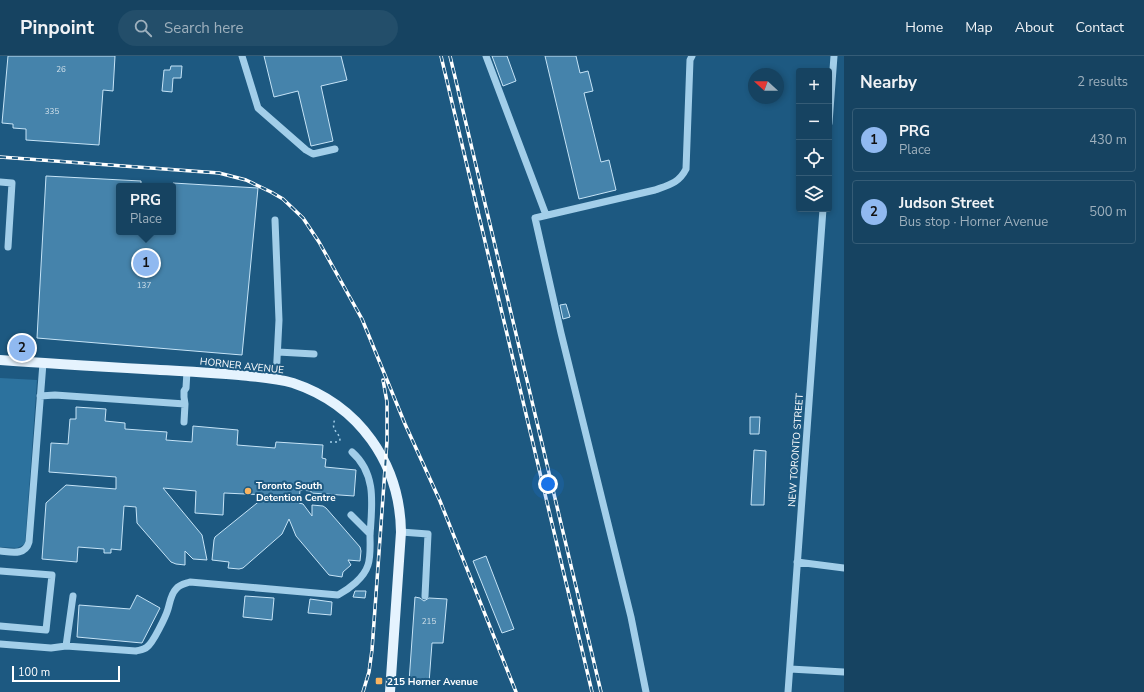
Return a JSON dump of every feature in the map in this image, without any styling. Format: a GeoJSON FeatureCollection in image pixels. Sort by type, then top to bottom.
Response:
{"type":"FeatureCollection","features":[{"type":"Feature","properties":{"kind":"main road","name":"HORNER AVENUE"},"geometry":{"type":"LineString","coordinates":[[0,360],[187,371],[276,379],[304,388],[329,400],[348,414],[370,437],[378,449],[393,480],[400,512],[401,532],[390,692]]}},
{"type":"Feature","properties":{"kind":"street"},"geometry":{"type":"LineString","coordinates":[[242,56],[258,108],[306,150],[313,154],[335,149]]}},
{"type":"Feature","properties":{"kind":"street"},"geometry":{"type":"LineString","coordinates":[[486,56],[546,216]]}},
{"type":"Feature","properties":{"kind":"street"},"geometry":{"type":"LineString","coordinates":[[646,692],[631,617],[563,340],[535,218],[655,190],[670,185],[682,178],[686,169],[690,60],[692,56]]}},
{"type":"Feature","properties":{"kind":"street"},"geometry":{"type":"LineString","coordinates":[[830,104],[834,56]]}},
{"type":"Feature","properties":{"kind":"street"},"geometry":{"type":"LineString","coordinates":[[0,182],[12,183],[8,247]]}},
{"type":"Feature","properties":{"kind":"street","name":"NEW TORONTO STREET"},"geometry":{"type":"LineString","coordinates":[[788,692],[823,212]]}},
{"type":"Feature","properties":{"kind":"street"},"geometry":{"type":"LineString","coordinates":[[276,220],[280,320],[276,379]]}},
{"type":"Feature","properties":{"kind":"street"},"geometry":{"type":"LineString","coordinates":[[278,352],[314,354]]}},
{"type":"Feature","properties":{"kind":"street"},"geometry":{"type":"LineString","coordinates":[[0,551],[20,552],[28,547],[44,396],[43,363]]}},
{"type":"Feature","properties":{"kind":"street"},"geometry":{"type":"LineString","coordinates":[[184,422],[184,391],[186,388],[187,371]]}},
{"type":"Feature","properties":{"kind":"street"},"geometry":{"type":"LineString","coordinates":[[44,396],[49,398],[55,398],[57,396],[185,404]]}},
{"type":"Feature","properties":{"kind":"street"},"geometry":{"type":"LineString","coordinates":[[0,644],[51,648],[66,646],[136,651],[142,650],[149,646],[152,642],[166,615],[170,600],[176,589],[182,584],[190,582],[338,595],[363,575],[368,565],[372,493],[367,473],[357,456],[352,452]]}},
{"type":"Feature","properties":{"kind":"street"},"geometry":{"type":"LineString","coordinates":[[351,515],[370,534]]}},
{"type":"Feature","properties":{"kind":"street"},"geometry":{"type":"LineString","coordinates":[[401,532],[428,534],[425,596]]}},
{"type":"Feature","properties":{"kind":"street"},"geometry":{"type":"LineString","coordinates":[[797,562],[844,568]]}},
{"type":"Feature","properties":{"kind":"street"},"geometry":{"type":"LineString","coordinates":[[0,571],[52,575],[46,630],[0,626]]}},
{"type":"Feature","properties":{"kind":"street"},"geometry":{"type":"LineString","coordinates":[[66,646],[73,596]]}},
{"type":"Feature","properties":{"kind":"street"},"geometry":{"type":"LineString","coordinates":[[790,669],[844,672]]}},
{"type":"Feature","properties":{"kind":"path"},"geometry":{"type":"LineString","coordinates":[[330,442],[338,442],[340,440],[340,436],[335,431],[333,426],[335,419]]}},
{"type":"Feature","properties":{"kind":"shaded area"},"geometry":{"type":"Polygon","coordinates":[[[0,378],[37,380],[25,544],[17,548],[0,547],[0,378]]]}},
{"type":"Feature","properties":{"kind":"building"},"geometry":{"type":"Polygon","coordinates":[[[8,56],[115,56],[113,91],[103,90],[99,145],[26,140],[26,129],[13,128],[13,124],[2,123],[8,56]]]}},
{"type":"Feature","properties":{"kind":"building"},"geometry":{"type":"Polygon","coordinates":[[[264,56],[341,56],[347,80],[321,86],[333,141],[311,146],[298,91],[274,97],[264,56]]]}},
{"type":"Feature","properties":{"kind":"building"},"geometry":{"type":"Polygon","coordinates":[[[492,56],[507,56],[516,81],[503,86],[492,56]]]}},
{"type":"Feature","properties":{"kind":"building"},"geometry":{"type":"Polygon","coordinates":[[[545,56],[576,56],[580,73],[588,71],[593,91],[584,93],[601,162],[609,160],[616,190],[579,199],[545,56]]]}},
{"type":"Feature","properties":{"kind":"building"},"geometry":{"type":"Polygon","coordinates":[[[171,66],[182,66],[181,78],[173,78],[172,92],[162,91],[164,70],[170,70],[171,66]]]}},
{"type":"Feature","properties":{"kind":"building"},"geometry":{"type":"Polygon","coordinates":[[[46,176],[141,181],[141,183],[116,183],[116,235],[176,235],[176,183],[258,188],[242,355],[37,338],[46,176]]]}},
{"type":"Feature","properties":{"kind":"building"},"geometry":{"type":"Polygon","coordinates":[[[566,304],[570,317],[563,319],[560,305],[566,304]]]}},
{"type":"Feature","properties":{"kind":"building","name":"Toronto South Detention Centre"},"geometry":{"type":"Polygon","coordinates":[[[76,407],[106,409],[105,421],[125,423],[125,429],[167,432],[166,440],[192,442],[193,426],[238,430],[237,445],[275,448],[276,442],[323,445],[322,458],[326,459],[325,467],[356,470],[354,496],[311,493],[311,491],[300,490],[299,503],[303,504],[312,516],[312,505],[323,506],[326,508],[360,547],[360,561],[348,560],[351,565],[343,572],[342,577],[329,575],[296,536],[289,519],[282,534],[243,568],[228,568],[229,562],[212,560],[215,537],[267,495],[224,493],[223,515],[195,513],[196,491],[163,488],[202,535],[207,560],[193,559],[185,551],[185,565],[171,562],[137,523],[136,507],[124,506],[121,550],[111,549],[111,553],[104,553],[104,549],[78,547],[77,562],[42,559],[46,503],[66,485],[116,489],[116,477],[49,472],[51,443],[68,444],[70,419],[76,419],[76,407]]]}},
{"type":"Feature","properties":{"kind":"building"},"geometry":{"type":"Polygon","coordinates":[[[750,417],[760,417],[759,434],[750,434],[750,417]]]}},
{"type":"Feature","properties":{"kind":"building"},"geometry":{"type":"Polygon","coordinates":[[[754,450],[766,451],[764,505],[751,505],[754,450]]]}},
{"type":"Feature","properties":{"kind":"building"},"geometry":{"type":"Polygon","coordinates":[[[486,556],[514,629],[502,633],[473,561],[486,556]]]}},
{"type":"Feature","properties":{"kind":"building"},"geometry":{"type":"Polygon","coordinates":[[[355,591],[366,591],[365,598],[353,597],[355,591]]]}},
{"type":"Feature","properties":{"kind":"building"},"geometry":{"type":"Polygon","coordinates":[[[137,595],[160,608],[142,643],[77,637],[79,605],[130,609],[137,595]]]}},
{"type":"Feature","properties":{"kind":"building"},"geometry":{"type":"Polygon","coordinates":[[[245,596],[274,598],[272,620],[243,617],[245,596]]]}},
{"type":"Feature","properties":{"kind":"building"},"geometry":{"type":"Polygon","coordinates":[[[415,597],[424,601],[429,598],[447,599],[443,643],[432,643],[429,683],[409,682],[415,597]]]}},
{"type":"Feature","properties":{"kind":"building"},"geometry":{"type":"Polygon","coordinates":[[[310,599],[332,602],[331,615],[308,613],[310,599]]]}},
{"type":"Feature","properties":{"kind":"railway"},"geometry":{"type":"LineString","coordinates":[[441,56],[592,692]]}},
{"type":"Feature","properties":{"kind":"railway"},"geometry":{"type":"LineString","coordinates":[[450,56],[601,692]]}},
{"type":"Feature","properties":{"kind":"railway"},"geometry":{"type":"LineString","coordinates":[[0,157],[219,173],[246,180],[271,192],[283,199],[303,218],[319,242],[362,319],[405,424],[440,501],[516,692]]}},
{"type":"Feature","properties":{"kind":"railway"},"geometry":{"type":"LineString","coordinates":[[363,692],[369,672],[372,650],[387,441],[387,402],[383,380]]}},
{"type":"Feature","properties":{"kind":"place","name":"PRG"},"geometry":{"type":"Point","coordinates":[146,263]}},
{"type":"Feature","properties":{"kind":"place","name":"Judson Street"},"geometry":{"type":"Point","coordinates":[22,348]}},
{"type":"Feature","properties":{"kind":"place","name":"Toronto South Detention Centre"},"geometry":{"type":"Point","coordinates":[248,491]}},
{"type":"Feature","properties":{"kind":"place","name":"215 Horner Avenue"},"geometry":{"type":"Point","coordinates":[379,681]}}]}
